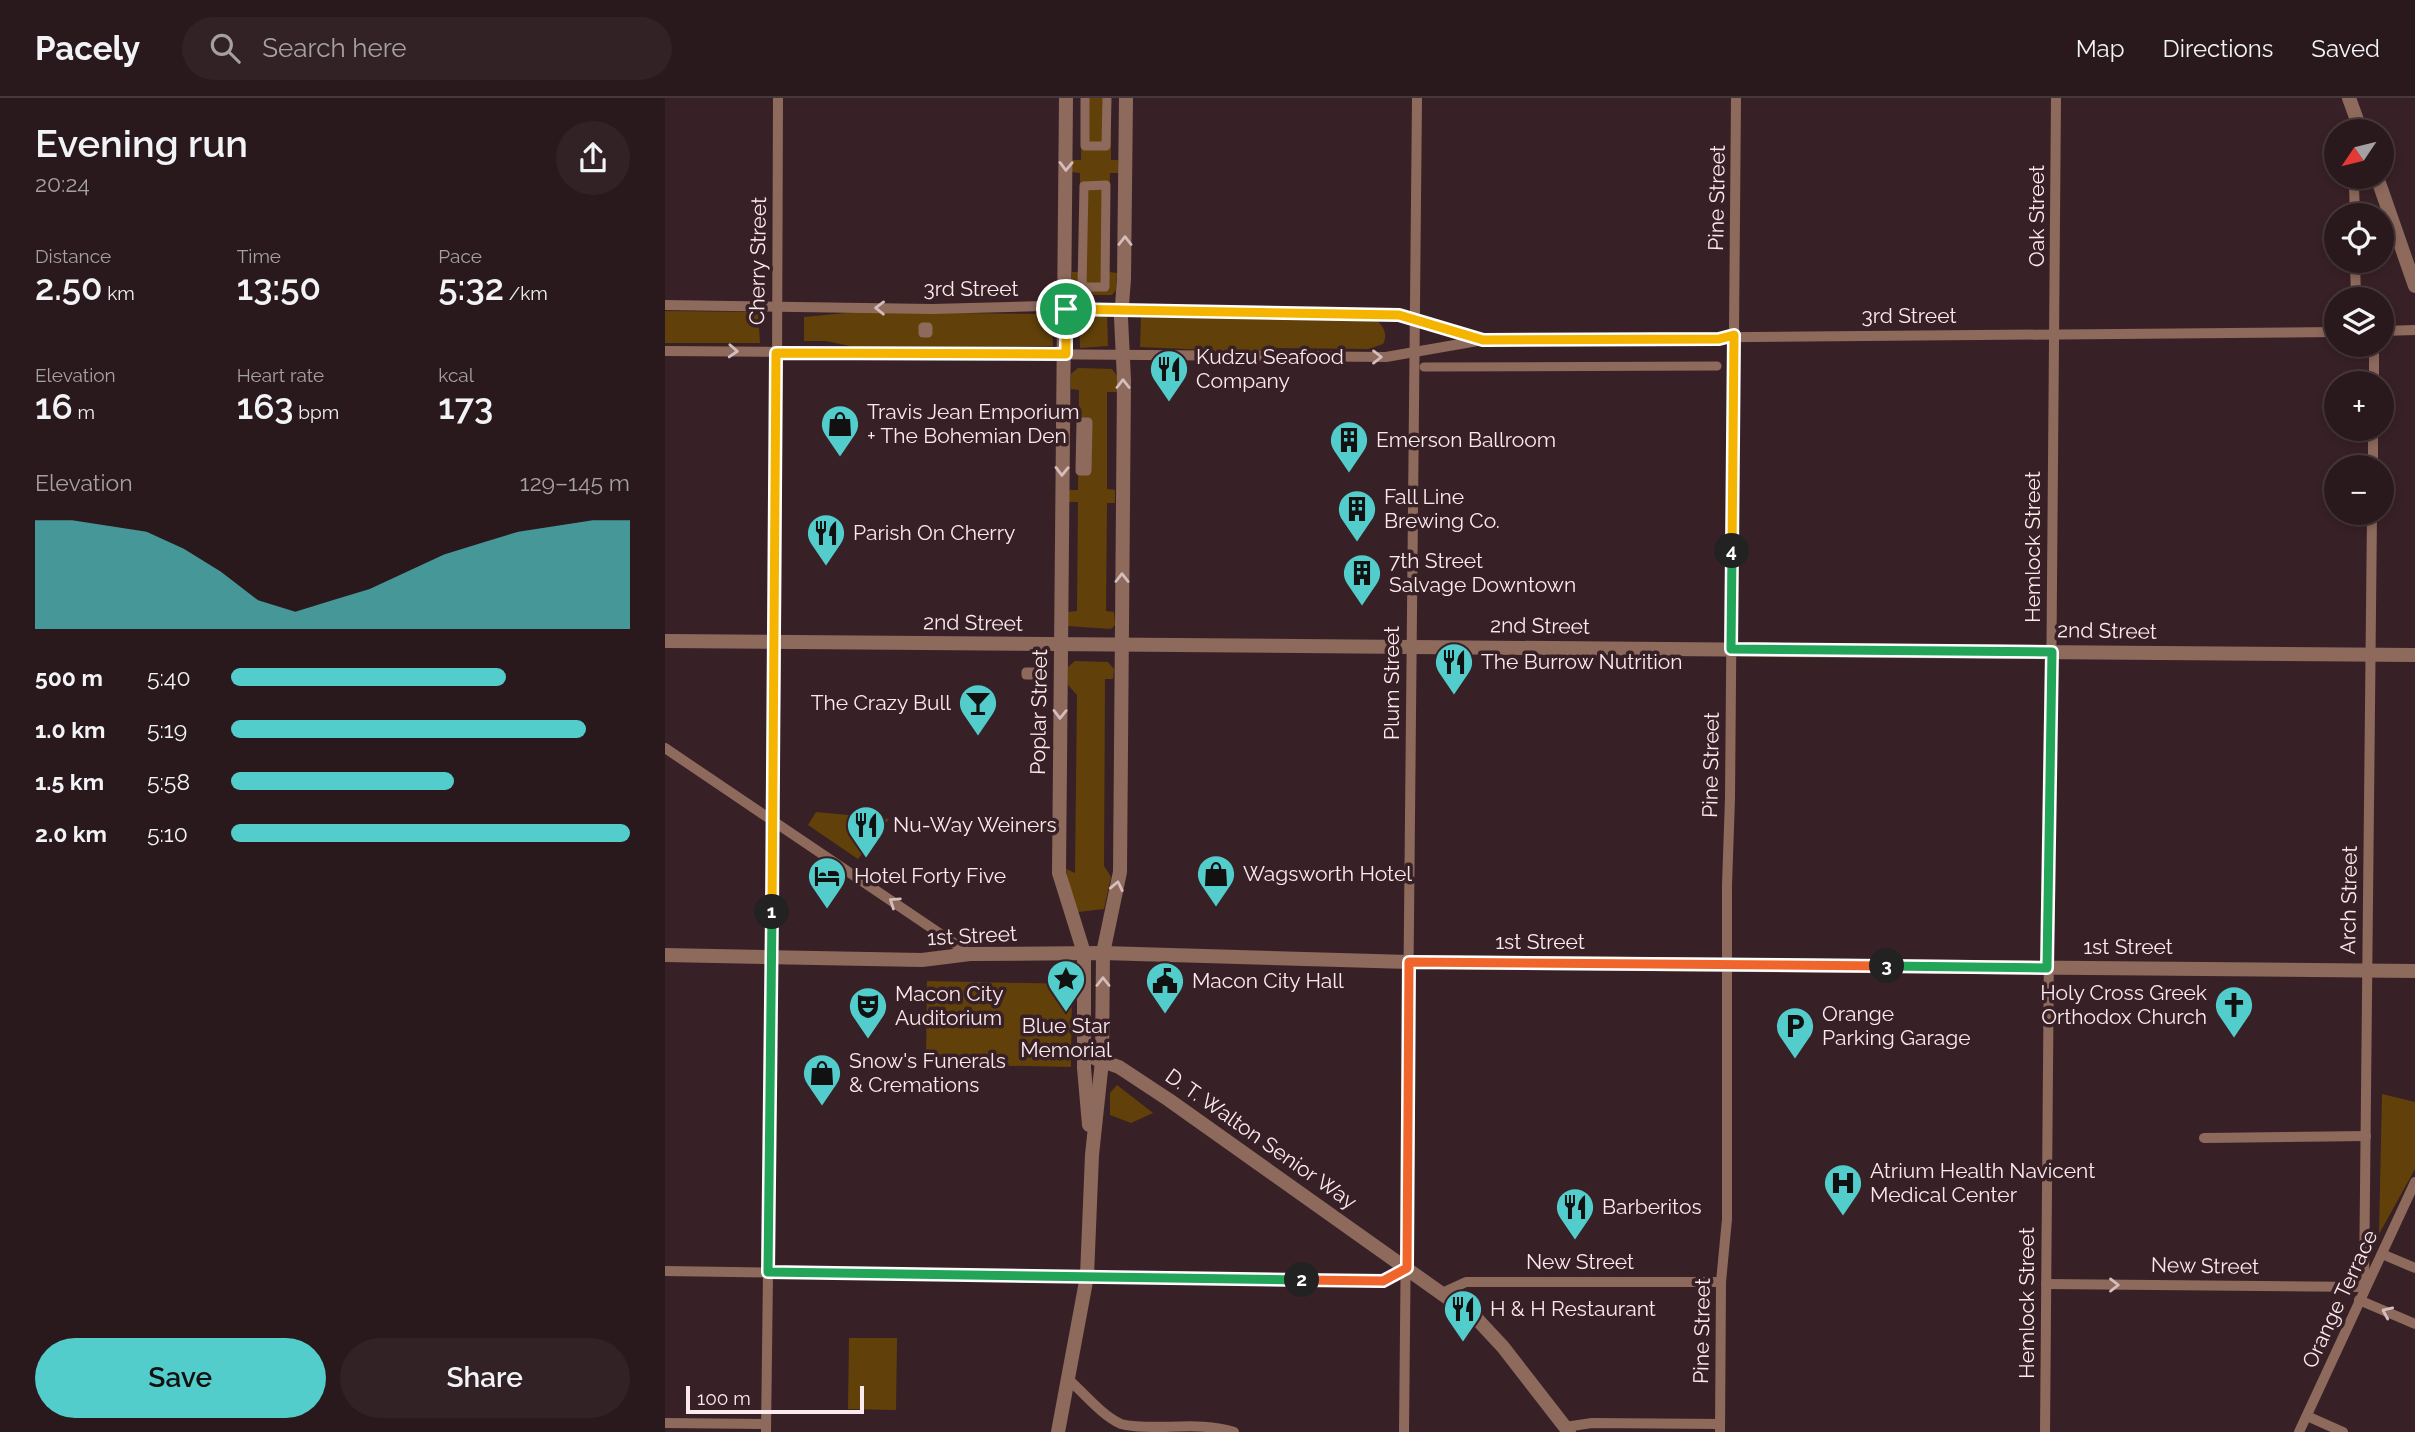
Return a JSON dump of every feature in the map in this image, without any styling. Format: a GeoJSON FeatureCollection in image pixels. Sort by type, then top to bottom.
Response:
{"type":"FeatureCollection","features":[{"type":"Feature","properties":{"kind":"street","name":"Cherry Street"},"geometry":{"type":"LineString","coordinates":[[766,1428],[776,641],[778,98]]}},
{"type":"Feature","properties":{"kind":"street","name":"Poplar Street"},"geometry":{"type":"LineString","coordinates":[[1066,98],[1066,354],[1059,873],[1084,953],[1084,1057],[1092,1155]]}},
{"type":"Feature","properties":{"kind":"street"},"geometry":{"type":"LineString","coordinates":[[1085,98],[1085,146],[1106,146],[1107,98]]}},
{"type":"Feature","properties":{"kind":"street","name":"Poplar Street"},"geometry":{"type":"LineString","coordinates":[[1058,1432],[1087,1276],[1092,1155],[1102,1061],[1103,953],[1120,872],[1121,309],[1126,98]]}},
{"type":"Feature","properties":{"kind":"street","name":"Plum Street"},"geometry":{"type":"LineString","coordinates":[[1404,1432],[1417,98]]}},
{"type":"Feature","properties":{"kind":"street","name":"Pine Street"},"geometry":{"type":"LineString","coordinates":[[1720,1428],[1721,1282],[1727,1219],[1727,884],[1737,98]]}},
{"type":"Feature","properties":{"kind":"street","name":"Oak Street"},"geometry":{"type":"LineString","coordinates":[[2055,335],[2056,98]]}},
{"type":"Feature","properties":{"kind":"street"},"geometry":{"type":"LineString","coordinates":[[2349,98],[2357,119]]}},
{"type":"Feature","properties":{"kind":"street"},"geometry":{"type":"LineString","coordinates":[[1106,185],[1105,287],[1082,287],[1084,186],[1106,185]]}},
{"type":"Feature","properties":{"kind":"street"},"geometry":{"type":"LineString","coordinates":[[2382,189],[2415,286]]}},
{"type":"Feature","properties":{"kind":"street","name":"3rd Street"},"geometry":{"type":"LineString","coordinates":[[665,305],[919,309],[1044,306],[1066,309],[1399,315],[1483,340]]}},
{"type":"Feature","properties":{"kind":"street"},"geometry":{"type":"LineString","coordinates":[[2394,331],[2415,330]]}},
{"type":"Feature","properties":{"kind":"street","name":"3rd Street"},"geometry":{"type":"LineString","coordinates":[[665,351],[1386,357],[1483,340],[1719,339],[1734,335],[2324,332]]}},
{"type":"Feature","properties":{"kind":"street","name":"Hemlock Street"},"geometry":{"type":"LineString","coordinates":[[2045,1432],[2047,968],[2055,335]]}},
{"type":"Feature","properties":{"kind":"street"},"geometry":{"type":"LineString","coordinates":[[1424,367],[1717,366]]}},
{"type":"Feature","properties":{"kind":"street"},"geometry":{"type":"LineString","coordinates":[[1081,422],[1088,422],[1087,471],[1080,471],[1081,422]]}},
{"type":"Feature","properties":{"kind":"street","name":"Arch Street"},"geometry":{"type":"LineString","coordinates":[[2364,1287],[2372,525]]}},
{"type":"Feature","properties":{"kind":"street","name":"2nd Street"},"geometry":{"type":"LineString","coordinates":[[665,641],[2415,655]]}},
{"type":"Feature","properties":{"kind":"street"},"geometry":{"type":"LineString","coordinates":[[665,748],[970,954]]}},
{"type":"Feature","properties":{"kind":"street","name":"1st Street"},"geometry":{"type":"LineString","coordinates":[[665,955],[922,960],[970,954],[1103,953],[1409,962],[2415,971]]}},
{"type":"Feature","properties":{"kind":"street","name":"D. T. Walton Senior Way"},"geometry":{"type":"LineString","coordinates":[[1084,1057],[1119,1067],[1442,1293],[1487,1328],[1567,1429]]}},
{"type":"Feature","properties":{"kind":"street"},"geometry":{"type":"LineString","coordinates":[[2204,1138],[2366,1136]]}},
{"type":"Feature","properties":{"kind":"street","name":"Orange Terrace"},"geometry":{"type":"LineString","coordinates":[[2299,1432],[2415,1182]]}},
{"type":"Feature","properties":{"kind":"street"},"geometry":{"type":"LineString","coordinates":[[2382,1254],[2415,1268]]}},
{"type":"Feature","properties":{"kind":"street"},"geometry":{"type":"LineString","coordinates":[[665,1271],[1383,1281],[1407,1268]]}},
{"type":"Feature","properties":{"kind":"street","name":"New Street"},"geometry":{"type":"LineString","coordinates":[[1442,1293],[1466,1282],[1721,1282]]}},
{"type":"Feature","properties":{"kind":"street","name":"New Street"},"geometry":{"type":"LineString","coordinates":[[2046,1284],[2364,1287]]}},
{"type":"Feature","properties":{"kind":"street"},"geometry":{"type":"LineString","coordinates":[[2359,1300],[2415,1324]]}},
{"type":"Feature","properties":{"kind":"street"},"geometry":{"type":"LineString","coordinates":[[1067,1378],[1119,1423],[1143,1427],[1220,1427],[1234,1432]]}},
{"type":"Feature","properties":{"kind":"street"},"geometry":{"type":"LineString","coordinates":[[2307,1416],[2343,1432]]}},
{"type":"Feature","properties":{"kind":"street"},"geometry":{"type":"LineString","coordinates":[[665,1423],[766,1428]]}},
{"type":"Feature","properties":{"kind":"street"},"geometry":{"type":"LineString","coordinates":[[1567,1429],[1592,1423],[1720,1428]]}},
{"type":"Feature","properties":{"kind":"shaded area"},"geometry":{"type":"Polygon","coordinates":[[[1082,98],[1111,98],[1111,160],[1118,160],[1119,173],[1110,173],[1109,272],[1117,273],[1116,290],[1112,295],[1078,295],[1072,290],[1072,272],[1080,272],[1080,173],[1071,172],[1072,160],[1081,160],[1082,98]]]}},
{"type":"Feature","properties":{"kind":"shaded area"},"geometry":{"type":"Polygon","coordinates":[[[665,311],[758,312],[760,343],[665,343],[665,311]]]}},
{"type":"Feature","properties":{"kind":"shaded area"},"geometry":{"type":"Polygon","coordinates":[[[856,312],[1052,314],[1053,346],[854,347],[826,341],[804,341],[804,317],[856,312]]]}},
{"type":"Feature","properties":{"kind":"shaded area"},"geometry":{"type":"Polygon","coordinates":[[[1107,315],[1108,346],[1080,348],[1079,316],[1107,315]]]}},
{"type":"Feature","properties":{"kind":"shaded area"},"geometry":{"type":"Polygon","coordinates":[[[1141,315],[1376,320],[1383,328],[1385,337],[1383,344],[1368,349],[1273,348],[1255,352],[1140,347],[1141,315]]]}},
{"type":"Feature","properties":{"kind":"shaded area"},"geometry":{"type":"Polygon","coordinates":[[[1078,368],[1112,369],[1117,376],[1117,392],[1107,392],[1107,489],[1115,490],[1115,503],[1107,503],[1106,611],[1114,612],[1115,625],[1111,629],[1068,626],[1068,612],[1077,611],[1078,502],[1068,502],[1069,490],[1078,490],[1079,390],[1071,389],[1071,374],[1078,368]]]}},
{"type":"Feature","properties":{"kind":"shaded area"},"geometry":{"type":"Polygon","coordinates":[[[1075,661],[1108,662],[1114,669],[1113,679],[1105,679],[1104,866],[1111,877],[1104,909],[1078,912],[1072,899],[1066,869],[1075,873],[1077,695],[1068,685],[1068,667],[1075,661]]]}},
{"type":"Feature","properties":{"kind":"shaded area"},"geometry":{"type":"Polygon","coordinates":[[[816,812],[889,819],[858,859],[808,825],[816,812]]]}},
{"type":"Feature","properties":{"kind":"shaded area"},"geometry":{"type":"Polygon","coordinates":[[[927,981],[1072,984],[1071,1067],[926,1064],[927,981]]]}},
{"type":"Feature","properties":{"kind":"shaded area"},"geometry":{"type":"Polygon","coordinates":[[[1117,1085],[1153,1113],[1131,1123],[1110,1115],[1110,1093],[1117,1085]]]}},
{"type":"Feature","properties":{"kind":"shaded area"},"geometry":{"type":"Polygon","coordinates":[[[2382,1094],[2415,1102],[2415,1169],[2379,1234],[2382,1094]]]}},
{"type":"Feature","properties":{"kind":"shaded area"},"geometry":{"type":"Polygon","coordinates":[[[849,1338],[897,1338],[896,1410],[848,1409],[849,1338]]]}},
{"type":"Feature","properties":{"kind":"place","name":"Kudzu Seafood Company"},"geometry":{"type":"Point","coordinates":[1169,403]}},
{"type":"Feature","properties":{"kind":"place","name":"Travis Jean Emporium + The Bohemian Den"},"geometry":{"type":"Point","coordinates":[840,458]}},
{"type":"Feature","properties":{"kind":"place","name":"Emerson Ballroom"},"geometry":{"type":"Point","coordinates":[1349,474]}},
{"type":"Feature","properties":{"kind":"place","name":"Fall Line Brewing Co."},"geometry":{"type":"Point","coordinates":[1357,543]}},
{"type":"Feature","properties":{"kind":"place","name":"Parish On Cherry"},"geometry":{"type":"Point","coordinates":[826,567]}},
{"type":"Feature","properties":{"kind":"place","name":"7th Street Salvage Downtown"},"geometry":{"type":"Point","coordinates":[1362,607]}},
{"type":"Feature","properties":{"kind":"place","name":"The Burrow Nutrition"},"geometry":{"type":"Point","coordinates":[1454,696]}},
{"type":"Feature","properties":{"kind":"place","name":"The Crazy Bull"},"geometry":{"type":"Point","coordinates":[978,737]}},
{"type":"Feature","properties":{"kind":"place","name":"Nu-Way Weiners"},"geometry":{"type":"Point","coordinates":[866,859]}},
{"type":"Feature","properties":{"kind":"place","name":"Wagsworth Hotel"},"geometry":{"type":"Point","coordinates":[1216,908]}},
{"type":"Feature","properties":{"kind":"place","name":"Hotel Forty Five"},"geometry":{"type":"Point","coordinates":[827,910]}},
{"type":"Feature","properties":{"kind":"place","name":"Blue Star Memorial"},"geometry":{"type":"Point","coordinates":[1066,1013]}},
{"type":"Feature","properties":{"kind":"place","name":"Macon City Hall"},"geometry":{"type":"Point","coordinates":[1165,1015]}},
{"type":"Feature","properties":{"kind":"place","name":"Holy Cross Greek Orthodox Church"},"geometry":{"type":"Point","coordinates":[2234,1039]}},
{"type":"Feature","properties":{"kind":"place","name":"Macon City Auditorium"},"geometry":{"type":"Point","coordinates":[868,1040]}},
{"type":"Feature","properties":{"kind":"place","name":"Orange Parking Garage"},"geometry":{"type":"Point","coordinates":[1795,1060]}},
{"type":"Feature","properties":{"kind":"place","name":"Snow's Funerals & Cremations"},"geometry":{"type":"Point","coordinates":[822,1107]}},
{"type":"Feature","properties":{"kind":"place","name":"Atrium Health Navicent Medical Center"},"geometry":{"type":"Point","coordinates":[1843,1217]}},
{"type":"Feature","properties":{"kind":"place","name":"Barberitos"},"geometry":{"type":"Point","coordinates":[1575,1241]}},
{"type":"Feature","properties":{"kind":"place","name":"H & H Restaurant"},"geometry":{"type":"Point","coordinates":[1463,1343]}},
{"type":"Feature","properties":{"kind":"route"},"geometry":{"type":"LineString","coordinates":[[1066,309],[1399,315],[1483,340],[1719,339],[1734,335],[1731,649],[2052,652],[2047,968],[1409,962],[1407,1268],[1383,1281],[768,1272],[773,671],[776,641],[776,353],[846,351],[1066,354],[1066,309]]}}]}
